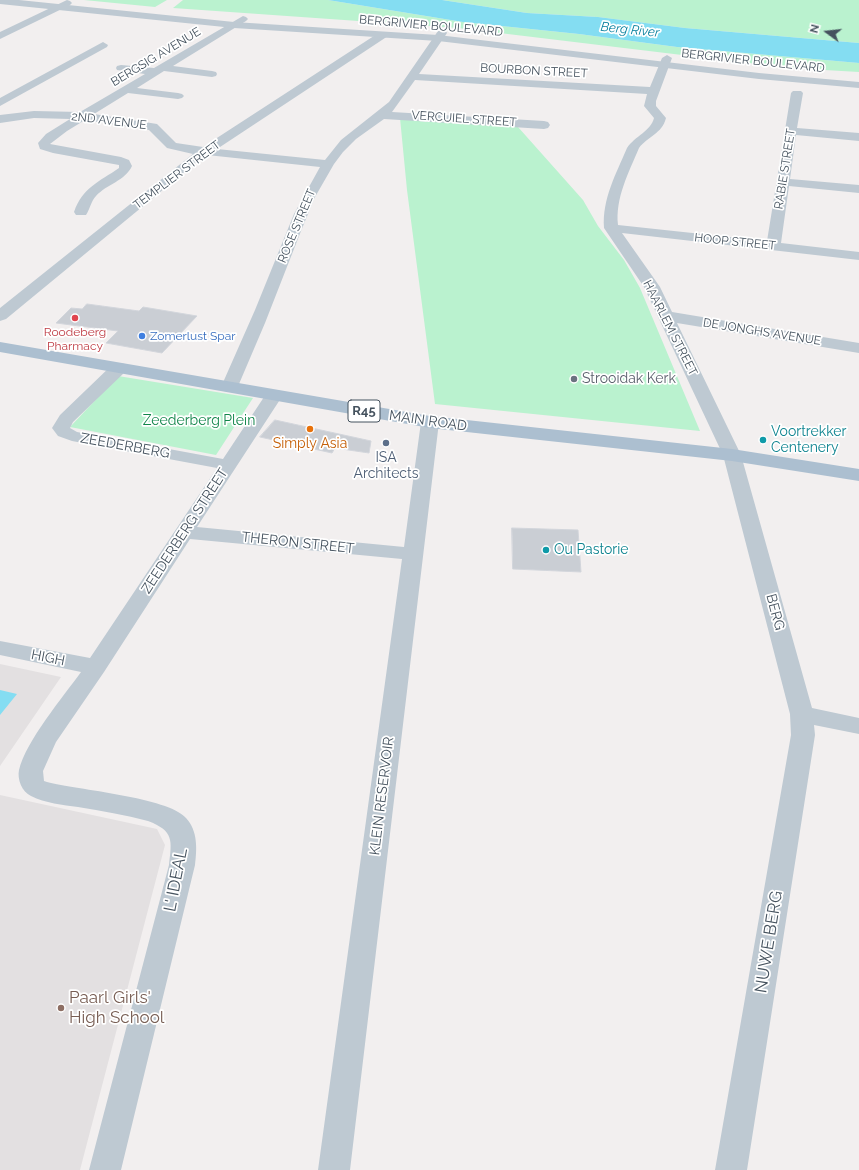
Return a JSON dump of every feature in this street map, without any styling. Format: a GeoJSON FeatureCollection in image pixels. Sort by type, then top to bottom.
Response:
{"type":"FeatureCollection","features":[{"type":"Feature","properties":{"kind":"main road","name":"MAIN ROAD"},"geometry":{"type":"LineString","coordinates":[[0,347],[430,422],[732,455],[859,475]]}},
{"type":"Feature","properties":{"kind":"street","name":"BERGRIVIER BOULEVARD"},"geometry":{"type":"LineString","coordinates":[[42,0],[62,5]]}},
{"type":"Feature","properties":{"kind":"street","name":"BERGRIVIER BOULEVARD"},"geometry":{"type":"LineString","coordinates":[[0,1],[62,5],[384,34],[440,35]]}},
{"type":"Feature","properties":{"kind":"street"},"geometry":{"type":"LineString","coordinates":[[0,36],[62,5]]}},
{"type":"Feature","properties":{"kind":"street"},"geometry":{"type":"LineString","coordinates":[[6,21],[26,23]]}},
{"type":"Feature","properties":{"kind":"street","name":"BERGRIVIER BOULEVARD"},"geometry":{"type":"LineString","coordinates":[[238,22],[440,35],[665,61],[859,78]]}},
{"type":"Feature","properties":{"kind":"street","name":"BERGSIG AVENUE"},"geometry":{"type":"LineString","coordinates":[[81,212],[87,196],[124,170],[126,166],[125,163],[117,160],[44,146],[44,144],[50,137],[238,22]]}},
{"type":"Feature","properties":{"kind":"street","name":"TEMPLIER STREET"},"geometry":{"type":"LineString","coordinates":[[0,316],[172,175],[204,152],[384,34]]}},
{"type":"Feature","properties":{"kind":"street","name":"ROSE STREET"},"geometry":{"type":"LineString","coordinates":[[230,387],[273,285],[296,220],[312,190],[340,147],[354,135],[384,114],[413,77],[440,35]]}},
{"type":"Feature","properties":{"kind":"street"},"geometry":{"type":"LineString","coordinates":[[0,103],[103,45]]}},
{"type":"Feature","properties":{"kind":"street","name":"BERGRIVIER BOULEVARD"},"geometry":{"type":"LineString","coordinates":[[665,61],[760,76],[859,85]]}},
{"type":"Feature","properties":{"kind":"street"},"geometry":{"type":"LineString","coordinates":[[611,228],[609,218],[611,206],[633,148],[636,142],[651,133],[659,124],[660,118],[650,106],[650,101],[665,61]]}},
{"type":"Feature","properties":{"kind":"street"},"geometry":{"type":"LineString","coordinates":[[121,68],[212,74]]}},
{"type":"Feature","properties":{"kind":"street","name":"BOURBON STREET"},"geometry":{"type":"LineString","coordinates":[[413,77],[654,91]]}},
{"type":"Feature","properties":{"kind":"street"},"geometry":{"type":"LineString","coordinates":[[127,90],[178,96]]}},
{"type":"Feature","properties":{"kind":"street","name":"RABIE STREET"},"geometry":{"type":"LineString","coordinates":[[774,246],[797,93]]}},
{"type":"Feature","properties":{"kind":"street","name":"2ND AVENUE"},"geometry":{"type":"LineString","coordinates":[[0,119],[21,114],[83,117],[153,127],[158,130],[168,143],[176,148],[328,164]]}},
{"type":"Feature","properties":{"kind":"street","name":"VERCUIEL STREET"},"geometry":{"type":"LineString","coordinates":[[384,114],[544,125]]}},
{"type":"Feature","properties":{"kind":"street"},"geometry":{"type":"LineString","coordinates":[[791,130],[859,137]]}},
{"type":"Feature","properties":{"kind":"street"},"geometry":{"type":"LineString","coordinates":[[783,182],[859,189]]}},
{"type":"Feature","properties":{"kind":"street","name":"HOOP STREET"},"geometry":{"type":"LineString","coordinates":[[611,228],[859,256]]}},
{"type":"Feature","properties":{"kind":"street","name":"HAARLEM STREET"},"geometry":{"type":"LineString","coordinates":[[611,228],[652,287],[732,455]]}},
{"type":"Feature","properties":{"kind":"street","name":"DE JONGHS AVENUE"},"geometry":{"type":"LineString","coordinates":[[665,316],[859,348]]}},
{"type":"Feature","properties":{"kind":"street","name":"ZEEDERBERG"},"geometry":{"type":"LineString","coordinates":[[119,368],[66,419],[61,428],[64,432],[72,436],[228,465]]}},
{"type":"Feature","properties":{"kind":"street","name":"ZEEDERBERG STREET"},"geometry":{"type":"LineString","coordinates":[[96,667],[274,395]]}},
{"type":"Feature","properties":{"kind":"street","name":"KLEIN RESERVOIR"},"geometry":{"type":"LineString","coordinates":[[334,1170],[430,422]]}},
{"type":"Feature","properties":{"kind":"street","name":"BERG"},"geometry":{"type":"LineString","coordinates":[[732,455],[802,714]]}},
{"type":"Feature","properties":{"kind":"street","name":"THERON STREET"},"geometry":{"type":"LineString","coordinates":[[183,532],[413,554]]}},
{"type":"Feature","properties":{"kind":"street","name":"HIGH"},"geometry":{"type":"LineString","coordinates":[[0,648],[96,667]]}},
{"type":"Feature","properties":{"kind":"street","name":"L' IDEAL"},"geometry":{"type":"LineString","coordinates":[[96,667],[38,753],[31,771],[32,782],[35,787],[49,793],[129,807],[165,817],[176,824],[182,833],[184,843],[182,865],[105,1170]]}},
{"type":"Feature","properties":{"kind":"street"},"geometry":{"type":"LineString","coordinates":[[802,714],[859,726]]}},
{"type":"Feature","properties":{"kind":"street","name":"NUWE BERG"},"geometry":{"type":"LineString","coordinates":[[731,1170],[803,735],[802,714]]}},
{"type":"Feature","properties":{"kind":"shaded area"},"geometry":{"type":"Polygon","coordinates":[[[0,664],[61,677],[0,766],[0,664]]]}},
{"type":"Feature","properties":{"kind":"shaded area","name":"Paarl Girls' High School"},"geometry":{"type":"Polygon","coordinates":[[[0,795],[157,829],[165,845],[80,1170],[0,1170],[0,795]]]}},
{"type":"Feature","properties":{"kind":"green space"},"geometry":{"type":"Polygon","coordinates":[[[84,0],[167,0],[155,7],[84,0]]]}},
{"type":"Feature","properties":{"kind":"green space"},"geometry":{"type":"Polygon","coordinates":[[[183,0],[328,0],[463,22],[579,34],[677,47],[859,63],[859,72],[790,68],[458,28],[173,8],[183,0]]]}},
{"type":"Feature","properties":{"kind":"green space"},"geometry":{"type":"Polygon","coordinates":[[[442,0],[859,0],[859,43],[685,28],[598,17],[527,13],[442,0]]]}},
{"type":"Feature","properties":{"kind":"green space"},"geometry":{"type":"Polygon","coordinates":[[[400,118],[518,127],[583,200],[598,226],[624,260],[640,288],[700,431],[435,404],[407,190],[400,118]]]}},
{"type":"Feature","properties":{"kind":"green space","name":"Zeederberg Plein"},"geometry":{"type":"Polygon","coordinates":[[[118,376],[253,398],[216,455],[70,427],[118,376]]]}},
{"type":"Feature","properties":{"kind":"water","name":"Berg River"},"geometry":{"type":"Polygon","coordinates":[[[328,0],[442,0],[527,13],[598,17],[685,28],[859,43],[859,63],[677,47],[579,34],[463,22],[328,0]]]}},
{"type":"Feature","properties":{"kind":"water"},"geometry":{"type":"Polygon","coordinates":[[[0,690],[17,694],[0,715],[0,690]]]}},
{"type":"Feature","properties":{"kind":"building"},"geometry":{"type":"Polygon","coordinates":[[[87,304],[139,311],[143,307],[197,316],[162,353],[106,343],[118,331],[56,323],[71,308],[82,309],[87,304]]]}},
{"type":"Feature","properties":{"kind":"building"},"geometry":{"type":"Polygon","coordinates":[[[275,420],[371,441],[369,453],[335,448],[332,453],[260,437],[275,420]]]}},
{"type":"Feature","properties":{"kind":"building","name":"Ou Pastorie"},"geometry":{"type":"Polygon","coordinates":[[[512,528],[578,530],[581,572],[513,569],[512,528]]]}},
{"type":"Feature","properties":{"kind":"place","name":"Roodeberg Pharmacy"},"geometry":{"type":"Point","coordinates":[75,318]}},
{"type":"Feature","properties":{"kind":"place","name":"Zomerlust Spar"},"geometry":{"type":"Point","coordinates":[142,336]}},
{"type":"Feature","properties":{"kind":"place","name":"Strooidak Kerk"},"geometry":{"type":"Point","coordinates":[574,379]}},
{"type":"Feature","properties":{"kind":"place","name":"Simply Asia"},"geometry":{"type":"Point","coordinates":[310,429]}},
{"type":"Feature","properties":{"kind":"place","name":"Voortrekker Centenery"},"geometry":{"type":"Point","coordinates":[763,440]}},
{"type":"Feature","properties":{"kind":"place","name":"ISA Architects"},"geometry":{"type":"Point","coordinates":[386,443]}},
{"type":"Feature","properties":{"kind":"place","name":"Ou Pastorie"},"geometry":{"type":"Point","coordinates":[546,550]}},
{"type":"Feature","properties":{"kind":"place","name":"Paarl Girls' High School"},"geometry":{"type":"Point","coordinates":[61,1008]}}]}
